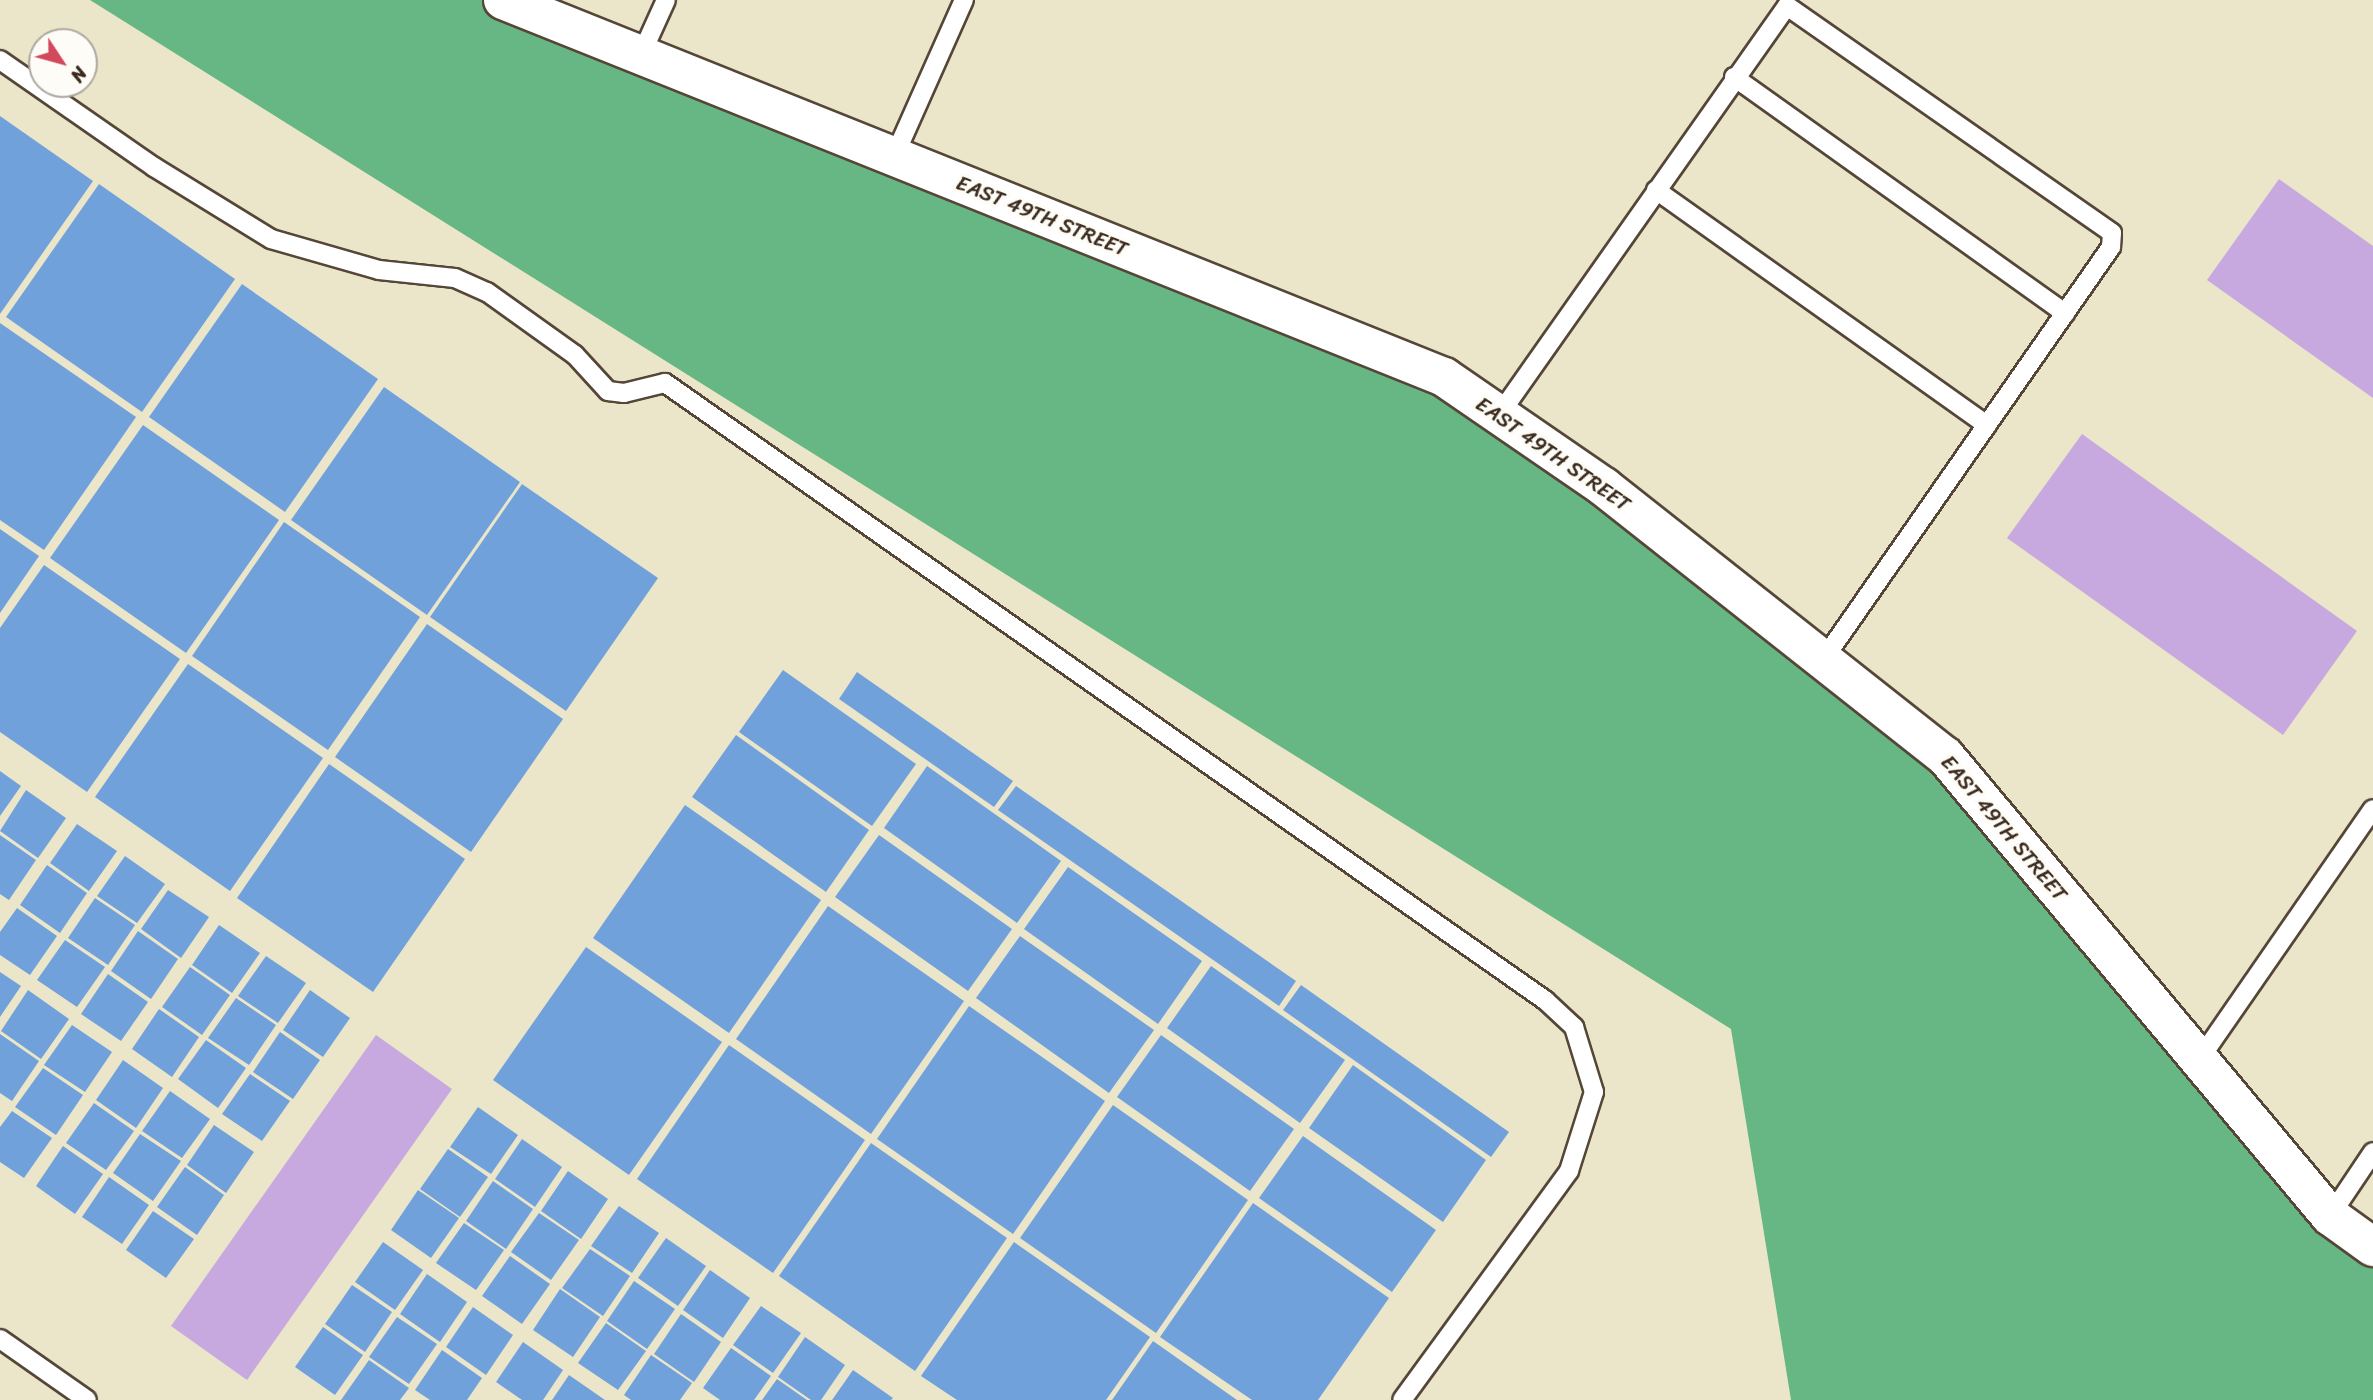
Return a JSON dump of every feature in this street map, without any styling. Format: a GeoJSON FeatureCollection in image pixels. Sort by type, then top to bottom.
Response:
{"type":"FeatureCollection","features":[{"type":"Feature","properties":{"kind":"street","name":"EAST 49TH STREET"},"geometry":{"type":"LineString","coordinates":[[503,0],[1444,377],[1604,487],[1945,756],[2330,1216],[2373,1247]]}},
{"type":"Feature","properties":{"kind":"lane"},"geometry":{"type":"LineString","coordinates":[[641,55],[666,0]]}},
{"type":"Feature","properties":{"kind":"lane"},"geometry":{"type":"LineString","coordinates":[[894,157],[964,0]]}},
{"type":"Feature","properties":{"kind":"lane"},"geometry":{"type":"LineString","coordinates":[[1499,415],[1782,9],[1791,6],[2112,233],[2111,247],[1824,660]]}},
{"type":"Feature","properties":{"kind":"lane"},"geometry":{"type":"LineString","coordinates":[[0,60],[154,167],[271,239],[379,270],[455,278],[487,292],[575,355],[608,391],[624,393],[665,383],[1545,1000],[1574,1027],[1594,1092],[1569,1171],[1402,1400]]}},
{"type":"Feature","properties":{"kind":"lane"},"geometry":{"type":"LineString","coordinates":[[1734,77],[2066,313]]}},
{"type":"Feature","properties":{"kind":"lane"},"geometry":{"type":"LineString","coordinates":[[1656,190],[1987,425]]}},
{"type":"Feature","properties":{"kind":"lane"},"geometry":{"type":"LineString","coordinates":[[2199,1060],[2373,809]]}},
{"type":"Feature","properties":{"kind":"lane"},"geometry":{"type":"LineString","coordinates":[[2330,1216],[2373,1152]]}},
{"type":"Feature","properties":{"kind":"lane"},"geometry":{"type":"LineString","coordinates":[[0,1339],[87,1400]]}},
{"type":"Feature","properties":{"kind":"green space"},"geometry":{"type":"Polygon","coordinates":[[[90,0],[503,0],[1444,377],[1945,756],[2373,1247],[2373,1400],[1791,1400],[1731,1029],[90,0]]]}},
{"type":"Feature","properties":{"kind":"water"},"geometry":{"type":"Polygon","coordinates":[[[0,116],[93,181],[0,314],[0,116]]]}},
{"type":"Feature","properties":{"kind":"water"},"geometry":{"type":"Polygon","coordinates":[[[99,184],[235,279],[142,412],[6,317],[99,184]]]}},
{"type":"Feature","properties":{"kind":"water"},"geometry":{"type":"Polygon","coordinates":[[[242,284],[378,379],[285,512],[149,417],[242,284]]]}},
{"type":"Feature","properties":{"kind":"water"},"geometry":{"type":"Polygon","coordinates":[[[0,323],[136,417],[44,550],[0,520],[0,323]]]}},
{"type":"Feature","properties":{"kind":"water"},"geometry":{"type":"Polygon","coordinates":[[[384,387],[520,482],[427,615],[291,520],[384,387]]]}},
{"type":"Feature","properties":{"kind":"water"},"geometry":{"type":"Polygon","coordinates":[[[143,425],[279,520],[186,653],[50,558],[143,425]]]}},
{"type":"Feature","properties":{"kind":"water"},"geometry":{"type":"Polygon","coordinates":[[[522,484],[658,578],[566,711],[430,617],[522,484]]]}},
{"type":"Feature","properties":{"kind":"water"},"geometry":{"type":"Polygon","coordinates":[[[284,522],[420,617],[328,750],[192,656],[284,522]]]}},
{"type":"Feature","properties":{"kind":"water"},"geometry":{"type":"Polygon","coordinates":[[[0,529],[39,556],[0,613],[0,529]]]}},
{"type":"Feature","properties":{"kind":"water"},"geometry":{"type":"Polygon","coordinates":[[[44,565],[180,659],[87,792],[0,732],[0,628],[44,565]]]}},
{"type":"Feature","properties":{"kind":"water"},"geometry":{"type":"Polygon","coordinates":[[[427,624],[563,719],[471,852],[335,757],[427,624]]]}},
{"type":"Feature","properties":{"kind":"water"},"geometry":{"type":"Polygon","coordinates":[[[188,664],[323,758],[230,891],[95,797],[188,664]]]}},
{"type":"Feature","properties":{"kind":"water"},"geometry":{"type":"Polygon","coordinates":[[[783,670],[916,764],[872,826],[739,732],[783,670]]]}},
{"type":"Feature","properties":{"kind":"water"},"geometry":{"type":"Polygon","coordinates":[[[857,672],[1013,781],[994,807],[839,699],[857,672]]]}},
{"type":"Feature","properties":{"kind":"water"},"geometry":{"type":"Polygon","coordinates":[[[736,735],[869,830],[826,892],[692,797],[736,735]]]}},
{"type":"Feature","properties":{"kind":"water"},"geometry":{"type":"Polygon","coordinates":[[[329,764],[465,859],[373,992],[237,898],[329,764]]]}},
{"type":"Feature","properties":{"kind":"water"},"geometry":{"type":"Polygon","coordinates":[[[927,766],[1061,861],[1017,923],[884,828],[927,766]]]}},
{"type":"Feature","properties":{"kind":"water"},"geometry":{"type":"Polygon","coordinates":[[[0,771],[21,786],[0,816],[0,771]]]}},
{"type":"Feature","properties":{"kind":"water"},"geometry":{"type":"Polygon","coordinates":[[[1016,786],[1296,981],[1279,1006],[998,810],[1016,786]]]}},
{"type":"Feature","properties":{"kind":"water"},"geometry":{"type":"Polygon","coordinates":[[[26,790],[66,818],[38,858],[0,831],[26,790]]]}},
{"type":"Feature","properties":{"kind":"water"},"geometry":{"type":"Polygon","coordinates":[[[685,805],[821,900],[729,1033],[593,938],[685,805]]]}},
{"type":"Feature","properties":{"kind":"water"},"geometry":{"type":"Polygon","coordinates":[[[77,824],[117,851],[89,891],[50,863],[77,824]]]}},
{"type":"Feature","properties":{"kind":"water"},"geometry":{"type":"Polygon","coordinates":[[[0,835],[36,860],[9,900],[0,894],[0,835]]]}},
{"type":"Feature","properties":{"kind":"water"},"geometry":{"type":"Polygon","coordinates":[[[879,835],[1012,929],[968,991],[835,897],[879,835]]]}},
{"type":"Feature","properties":{"kind":"water"},"geometry":{"type":"Polygon","coordinates":[[[125,856],[165,884],[137,923],[97,896],[125,856]]]}},
{"type":"Feature","properties":{"kind":"water"},"geometry":{"type":"Polygon","coordinates":[[[47,865],[87,893],[60,933],[20,905],[47,865]]]}},
{"type":"Feature","properties":{"kind":"water"},"geometry":{"type":"Polygon","coordinates":[[[1068,867],[1202,961],[1158,1024],[1024,929],[1068,867]]]}},
{"type":"Feature","properties":{"kind":"water"},"geometry":{"type":"Polygon","coordinates":[[[168,890],[209,917],[181,958],[141,929],[168,890]]]}},
{"type":"Feature","properties":{"kind":"water"},"geometry":{"type":"Polygon","coordinates":[[[95,898],[135,925],[108,965],[68,938],[95,898]]]}},
{"type":"Feature","properties":{"kind":"water"},"geometry":{"type":"Polygon","coordinates":[[[828,906],[964,1001],[871,1134],[736,1039],[828,906]]]}},
{"type":"Feature","properties":{"kind":"water"},"geometry":{"type":"Polygon","coordinates":[[[17,908],[57,936],[30,975],[0,955],[0,932],[17,908]]]}},
{"type":"Feature","properties":{"kind":"water"},"geometry":{"type":"Polygon","coordinates":[[[219,925],[260,953],[232,993],[192,965],[219,925]]]}},
{"type":"Feature","properties":{"kind":"water"},"geometry":{"type":"Polygon","coordinates":[[[138,931],[178,959],[151,999],[111,971],[138,931]]]}},
{"type":"Feature","properties":{"kind":"water"},"geometry":{"type":"Polygon","coordinates":[[[1020,936],[1154,1030],[1109,1093],[976,998],[1020,936]]]}},
{"type":"Feature","properties":{"kind":"water"},"geometry":{"type":"Polygon","coordinates":[[[65,940],[105,967],[77,1007],[37,980],[65,940]]]}},
{"type":"Feature","properties":{"kind":"water"},"geometry":{"type":"Polygon","coordinates":[[[586,947],[722,1042],[629,1175],[493,1080],[586,947]]]}},
{"type":"Feature","properties":{"kind":"water"},"geometry":{"type":"Polygon","coordinates":[[[266,956],[306,983],[278,1023],[238,996],[266,956]]]}},
{"type":"Feature","properties":{"kind":"water"},"geometry":{"type":"Polygon","coordinates":[[[1211,966],[1345,1060],[1300,1123],[1167,1028],[1211,966]]]}},
{"type":"Feature","properties":{"kind":"water"},"geometry":{"type":"Polygon","coordinates":[[[190,967],[230,995],[202,1035],[162,1007],[190,967]]]}},
{"type":"Feature","properties":{"kind":"water"},"geometry":{"type":"Polygon","coordinates":[[[0,972],[21,986],[0,1017],[0,972]]]}},
{"type":"Feature","properties":{"kind":"water"},"geometry":{"type":"Polygon","coordinates":[[[108,974],[148,1002],[121,1041],[81,1014],[108,974]]]}},
{"type":"Feature","properties":{"kind":"water"},"geometry":{"type":"Polygon","coordinates":[[[1301,985],[1509,1132],[1491,1157],[1283,1010],[1301,985]]]}},
{"type":"Feature","properties":{"kind":"water"},"geometry":{"type":"Polygon","coordinates":[[[28,990],[69,1019],[41,1059],[1,1031],[28,990]]]}},
{"type":"Feature","properties":{"kind":"water"},"geometry":{"type":"Polygon","coordinates":[[[310,990],[350,1018],[323,1057],[283,1030],[310,990]]]}},
{"type":"Feature","properties":{"kind":"water"},"geometry":{"type":"Polygon","coordinates":[[[236,998],[276,1025],[249,1065],[208,1038],[236,998]]]}},
{"type":"Feature","properties":{"kind":"water"},"geometry":{"type":"Polygon","coordinates":[[[969,1006],[1105,1101],[1013,1234],[877,1139],[969,1006]]]}},
{"type":"Feature","properties":{"kind":"water"},"geometry":{"type":"Polygon","coordinates":[[[159,1009],[199,1037],[172,1077],[132,1049],[159,1009]]]}},
{"type":"Feature","properties":{"kind":"water"},"geometry":{"type":"Polygon","coordinates":[[[72,1025],[112,1052],[85,1092],[44,1065],[72,1025]]]}},
{"type":"Feature","properties":{"kind":"water"},"geometry":{"type":"Polygon","coordinates":[[[280,1032],[320,1060],[293,1099],[253,1072],[280,1032]]]}},
{"type":"Feature","properties":{"kind":"water"},"geometry":{"type":"Polygon","coordinates":[[[0,1034],[39,1061],[12,1101],[0,1093],[0,1034]]]}},
{"type":"Feature","properties":{"kind":"water"},"geometry":{"type":"Polygon","coordinates":[[[1161,1035],[1294,1129],[1250,1191],[1117,1097],[1161,1035]]]}},
{"type":"Feature","properties":{"kind":"water"},"geometry":{"type":"Polygon","coordinates":[[[206,1040],[246,1068],[218,1108],[178,1079],[206,1040]]]}},
{"type":"Feature","properties":{"kind":"water"},"geometry":{"type":"Polygon","coordinates":[[[729,1045],[865,1140],[773,1273],[637,1179],[729,1045]]]}},
{"type":"Feature","properties":{"kind":"water"},"geometry":{"type":"Polygon","coordinates":[[[123,1060],[163,1088],[136,1128],[96,1100],[123,1060]]]}},
{"type":"Feature","properties":{"kind":"water"},"geometry":{"type":"Polygon","coordinates":[[[1353,1065],[1486,1160],[1443,1222],[1309,1128],[1353,1065]]]}},
{"type":"Feature","properties":{"kind":"water"},"geometry":{"type":"Polygon","coordinates":[[[43,1068],[83,1095],[56,1135],[15,1107],[43,1068]]]}},
{"type":"Feature","properties":{"kind":"water"},"geometry":{"type":"Polygon","coordinates":[[[250,1074],[290,1101],[262,1141],[222,1114],[250,1074]]]}},
{"type":"Feature","properties":{"kind":"water"},"geometry":{"type":"Polygon","coordinates":[[[170,1091],[210,1119],[182,1158],[142,1131],[170,1091]]]}},
{"type":"Feature","properties":{"kind":"water"},"geometry":{"type":"Polygon","coordinates":[[[94,1103],[134,1131],[106,1170],[66,1143],[94,1103]]]}},
{"type":"Feature","properties":{"kind":"water"},"geometry":{"type":"Polygon","coordinates":[[[1113,1105],[1248,1200],[1156,1333],[1020,1238],[1113,1105]]]}},
{"type":"Feature","properties":{"kind":"water"},"geometry":{"type":"Polygon","coordinates":[[[478,1107],[518,1135],[491,1174],[450,1147],[478,1107]]]}},
{"type":"Feature","properties":{"kind":"water"},"geometry":{"type":"Polygon","coordinates":[[[12,1111],[52,1138],[24,1178],[0,1162],[0,1127],[12,1111]]]}},
{"type":"Feature","properties":{"kind":"water"},"geometry":{"type":"Polygon","coordinates":[[[214,1125],[254,1152],[226,1193],[187,1165],[214,1125]]]}},
{"type":"Feature","properties":{"kind":"water"},"geometry":{"type":"Polygon","coordinates":[[[140,1134],[181,1161],[153,1201],[113,1173],[140,1134]]]}},
{"type":"Feature","properties":{"kind":"water"},"geometry":{"type":"Polygon","coordinates":[[[1303,1136],[1436,1230],[1392,1292],[1259,1198],[1303,1136]]]}},
{"type":"Feature","properties":{"kind":"water"},"geometry":{"type":"Polygon","coordinates":[[[522,1139],[562,1167],[535,1207],[495,1179],[522,1139]]]}},
{"type":"Feature","properties":{"kind":"water"},"geometry":{"type":"Polygon","coordinates":[[[871,1143],[1007,1238],[915,1371],[779,1276],[871,1143]]]}},
{"type":"Feature","properties":{"kind":"water"},"geometry":{"type":"Polygon","coordinates":[[[63,1146],[103,1174],[75,1214],[36,1186],[63,1146]]]}},
{"type":"Feature","properties":{"kind":"water"},"geometry":{"type":"Polygon","coordinates":[[[448,1149],[488,1177],[460,1217],[420,1189],[448,1149]]]}},
{"type":"Feature","properties":{"kind":"water"},"geometry":{"type":"Polygon","coordinates":[[[185,1167],[224,1195],[197,1235],[157,1207],[185,1167]]]}},
{"type":"Feature","properties":{"kind":"water"},"geometry":{"type":"Polygon","coordinates":[[[568,1171],[608,1199],[581,1239],[541,1211],[568,1171]]]}},
{"type":"Feature","properties":{"kind":"water"},"geometry":{"type":"Polygon","coordinates":[[[109,1177],[149,1205],[122,1244],[82,1217],[109,1177]]]}},
{"type":"Feature","properties":{"kind":"water"},"geometry":{"type":"Polygon","coordinates":[[[493,1181],[533,1209],[506,1249],[466,1221],[493,1181]]]}},
{"type":"Feature","properties":{"kind":"water"},"geometry":{"type":"Polygon","coordinates":[[[418,1190],[459,1218],[431,1258],[391,1230],[418,1190]]]}},
{"type":"Feature","properties":{"kind":"water"},"geometry":{"type":"Polygon","coordinates":[[[1253,1203],[1389,1298],[1318,1400],[1252,1400],[1160,1337],[1253,1203]]]}},
{"type":"Feature","properties":{"kind":"water"},"geometry":{"type":"Polygon","coordinates":[[[619,1206],[659,1233],[632,1273],[591,1246],[619,1206]]]}},
{"type":"Feature","properties":{"kind":"water"},"geometry":{"type":"Polygon","coordinates":[[[153,1211],[194,1239],[166,1278],[126,1250],[153,1211]]]}},
{"type":"Feature","properties":{"kind":"water"},"geometry":{"type":"Polygon","coordinates":[[[539,1213],[579,1240],[551,1280],[511,1252],[539,1213]]]}},
{"type":"Feature","properties":{"kind":"water"},"geometry":{"type":"Polygon","coordinates":[[[464,1223],[504,1250],[476,1290],[436,1263],[464,1223]]]}},
{"type":"Feature","properties":{"kind":"water"},"geometry":{"type":"Polygon","coordinates":[[[666,1238],[706,1266],[678,1306],[638,1278],[666,1238]]]}},
{"type":"Feature","properties":{"kind":"water"},"geometry":{"type":"Polygon","coordinates":[[[383,1242],[423,1270],[395,1310],[355,1282],[383,1242]]]}},
{"type":"Feature","properties":{"kind":"water"},"geometry":{"type":"Polygon","coordinates":[[[1014,1242],[1150,1337],[1106,1400],[957,1400],[921,1376],[1014,1242]]]}},
{"type":"Feature","properties":{"kind":"water"},"geometry":{"type":"Polygon","coordinates":[[[590,1249],[630,1276],[603,1316],[562,1288],[590,1249]]]}},
{"type":"Feature","properties":{"kind":"water"},"geometry":{"type":"Polygon","coordinates":[[[510,1256],[550,1284],[522,1324],[482,1296],[510,1256]]]}},
{"type":"Feature","properties":{"kind":"water"},"geometry":{"type":"Polygon","coordinates":[[[710,1270],[750,1298],[723,1338],[683,1310],[710,1270]]]}},
{"type":"Feature","properties":{"kind":"water"},"geometry":{"type":"Polygon","coordinates":[[[427,1274],[467,1302],[440,1342],[400,1314],[427,1274]]]}},
{"type":"Feature","properties":{"kind":"water"},"geometry":{"type":"Polygon","coordinates":[[[634,1281],[675,1309],[647,1349],[607,1321],[634,1281]]]}},
{"type":"Feature","properties":{"kind":"water"},"geometry":{"type":"Polygon","coordinates":[[[352,1285],[392,1312],[365,1352],[325,1324],[352,1285]]]}},
{"type":"Feature","properties":{"kind":"water"},"geometry":{"type":"Polygon","coordinates":[[[560,1289],[600,1317],[573,1357],[533,1330],[560,1289]]]}},
{"type":"Feature","properties":{"kind":"water"},"geometry":{"type":"Polygon","coordinates":[[[761,1306],[801,1333],[773,1373],[733,1345],[761,1306]]]}},
{"type":"Feature","properties":{"kind":"water"},"geometry":{"type":"Polygon","coordinates":[[[473,1307],[513,1335],[486,1375],[446,1347],[473,1307]]]}},
{"type":"Feature","properties":{"kind":"water"},"geometry":{"type":"Polygon","coordinates":[[[681,1314],[721,1342],[694,1382],[654,1354],[681,1314]]]}},
{"type":"Feature","properties":{"kind":"water"},"geometry":{"type":"Polygon","coordinates":[[[397,1317],[437,1344],[409,1384],[369,1357],[397,1317]]]}},
{"type":"Feature","properties":{"kind":"water"},"geometry":{"type":"Polygon","coordinates":[[[606,1323],[646,1351],[618,1390],[578,1363],[606,1323]]]}},
{"type":"Feature","properties":{"kind":"water"},"geometry":{"type":"Polygon","coordinates":[[[323,1327],[363,1355],[335,1395],[295,1367],[323,1327]]]}},
{"type":"Feature","properties":{"kind":"water"},"geometry":{"type":"Polygon","coordinates":[[[805,1337],[845,1365],[821,1400],[811,1400],[778,1377],[805,1337]]]}},
{"type":"Feature","properties":{"kind":"water"},"geometry":{"type":"Polygon","coordinates":[[[1153,1341],[1237,1400],[1112,1400],[1153,1341]]]}},
{"type":"Feature","properties":{"kind":"water"},"geometry":{"type":"Polygon","coordinates":[[[523,1342],[563,1370],[543,1400],[522,1400],[496,1382],[523,1342]]]}},
{"type":"Feature","properties":{"kind":"water"},"geometry":{"type":"Polygon","coordinates":[[[731,1348],[771,1376],[754,1400],[720,1400],[703,1388],[731,1348]]]}},
{"type":"Feature","properties":{"kind":"water"},"geometry":{"type":"Polygon","coordinates":[[[442,1350],[482,1378],[467,1400],[430,1400],[415,1390],[442,1350]]]}},
{"type":"Feature","properties":{"kind":"water"},"geometry":{"type":"Polygon","coordinates":[[[651,1355],[692,1383],[680,1400],[631,1400],[624,1395],[651,1355]]]}},
{"type":"Feature","properties":{"kind":"water"},"geometry":{"type":"Polygon","coordinates":[[[369,1360],[409,1388],[400,1400],[341,1400],[369,1360]]]}},
{"type":"Feature","properties":{"kind":"water"},"geometry":{"type":"Polygon","coordinates":[[[853,1370],[893,1398],[832,1400],[853,1370]]]}},
{"type":"Feature","properties":{"kind":"water"},"geometry":{"type":"Polygon","coordinates":[[[569,1375],[605,1400],[552,1400],[569,1375]]]}},
{"type":"Feature","properties":{"kind":"water"},"geometry":{"type":"Polygon","coordinates":[[[777,1379],[807,1400],[762,1400],[777,1379]]]}},
{"type":"Feature","properties":{"kind":"building"},"geometry":{"type":"Polygon","coordinates":[[[2279,179],[2373,246],[2373,398],[2207,280],[2279,179]]]}},
{"type":"Feature","properties":{"kind":"building"},"geometry":{"type":"Polygon","coordinates":[[[2082,434],[2357,631],[2283,735],[2007,538],[2082,434]]]}},
{"type":"Feature","properties":{"kind":"building"},"geometry":{"type":"Polygon","coordinates":[[[376,1035],[452,1089],[247,1380],[171,1326],[376,1035]]]}}]}
